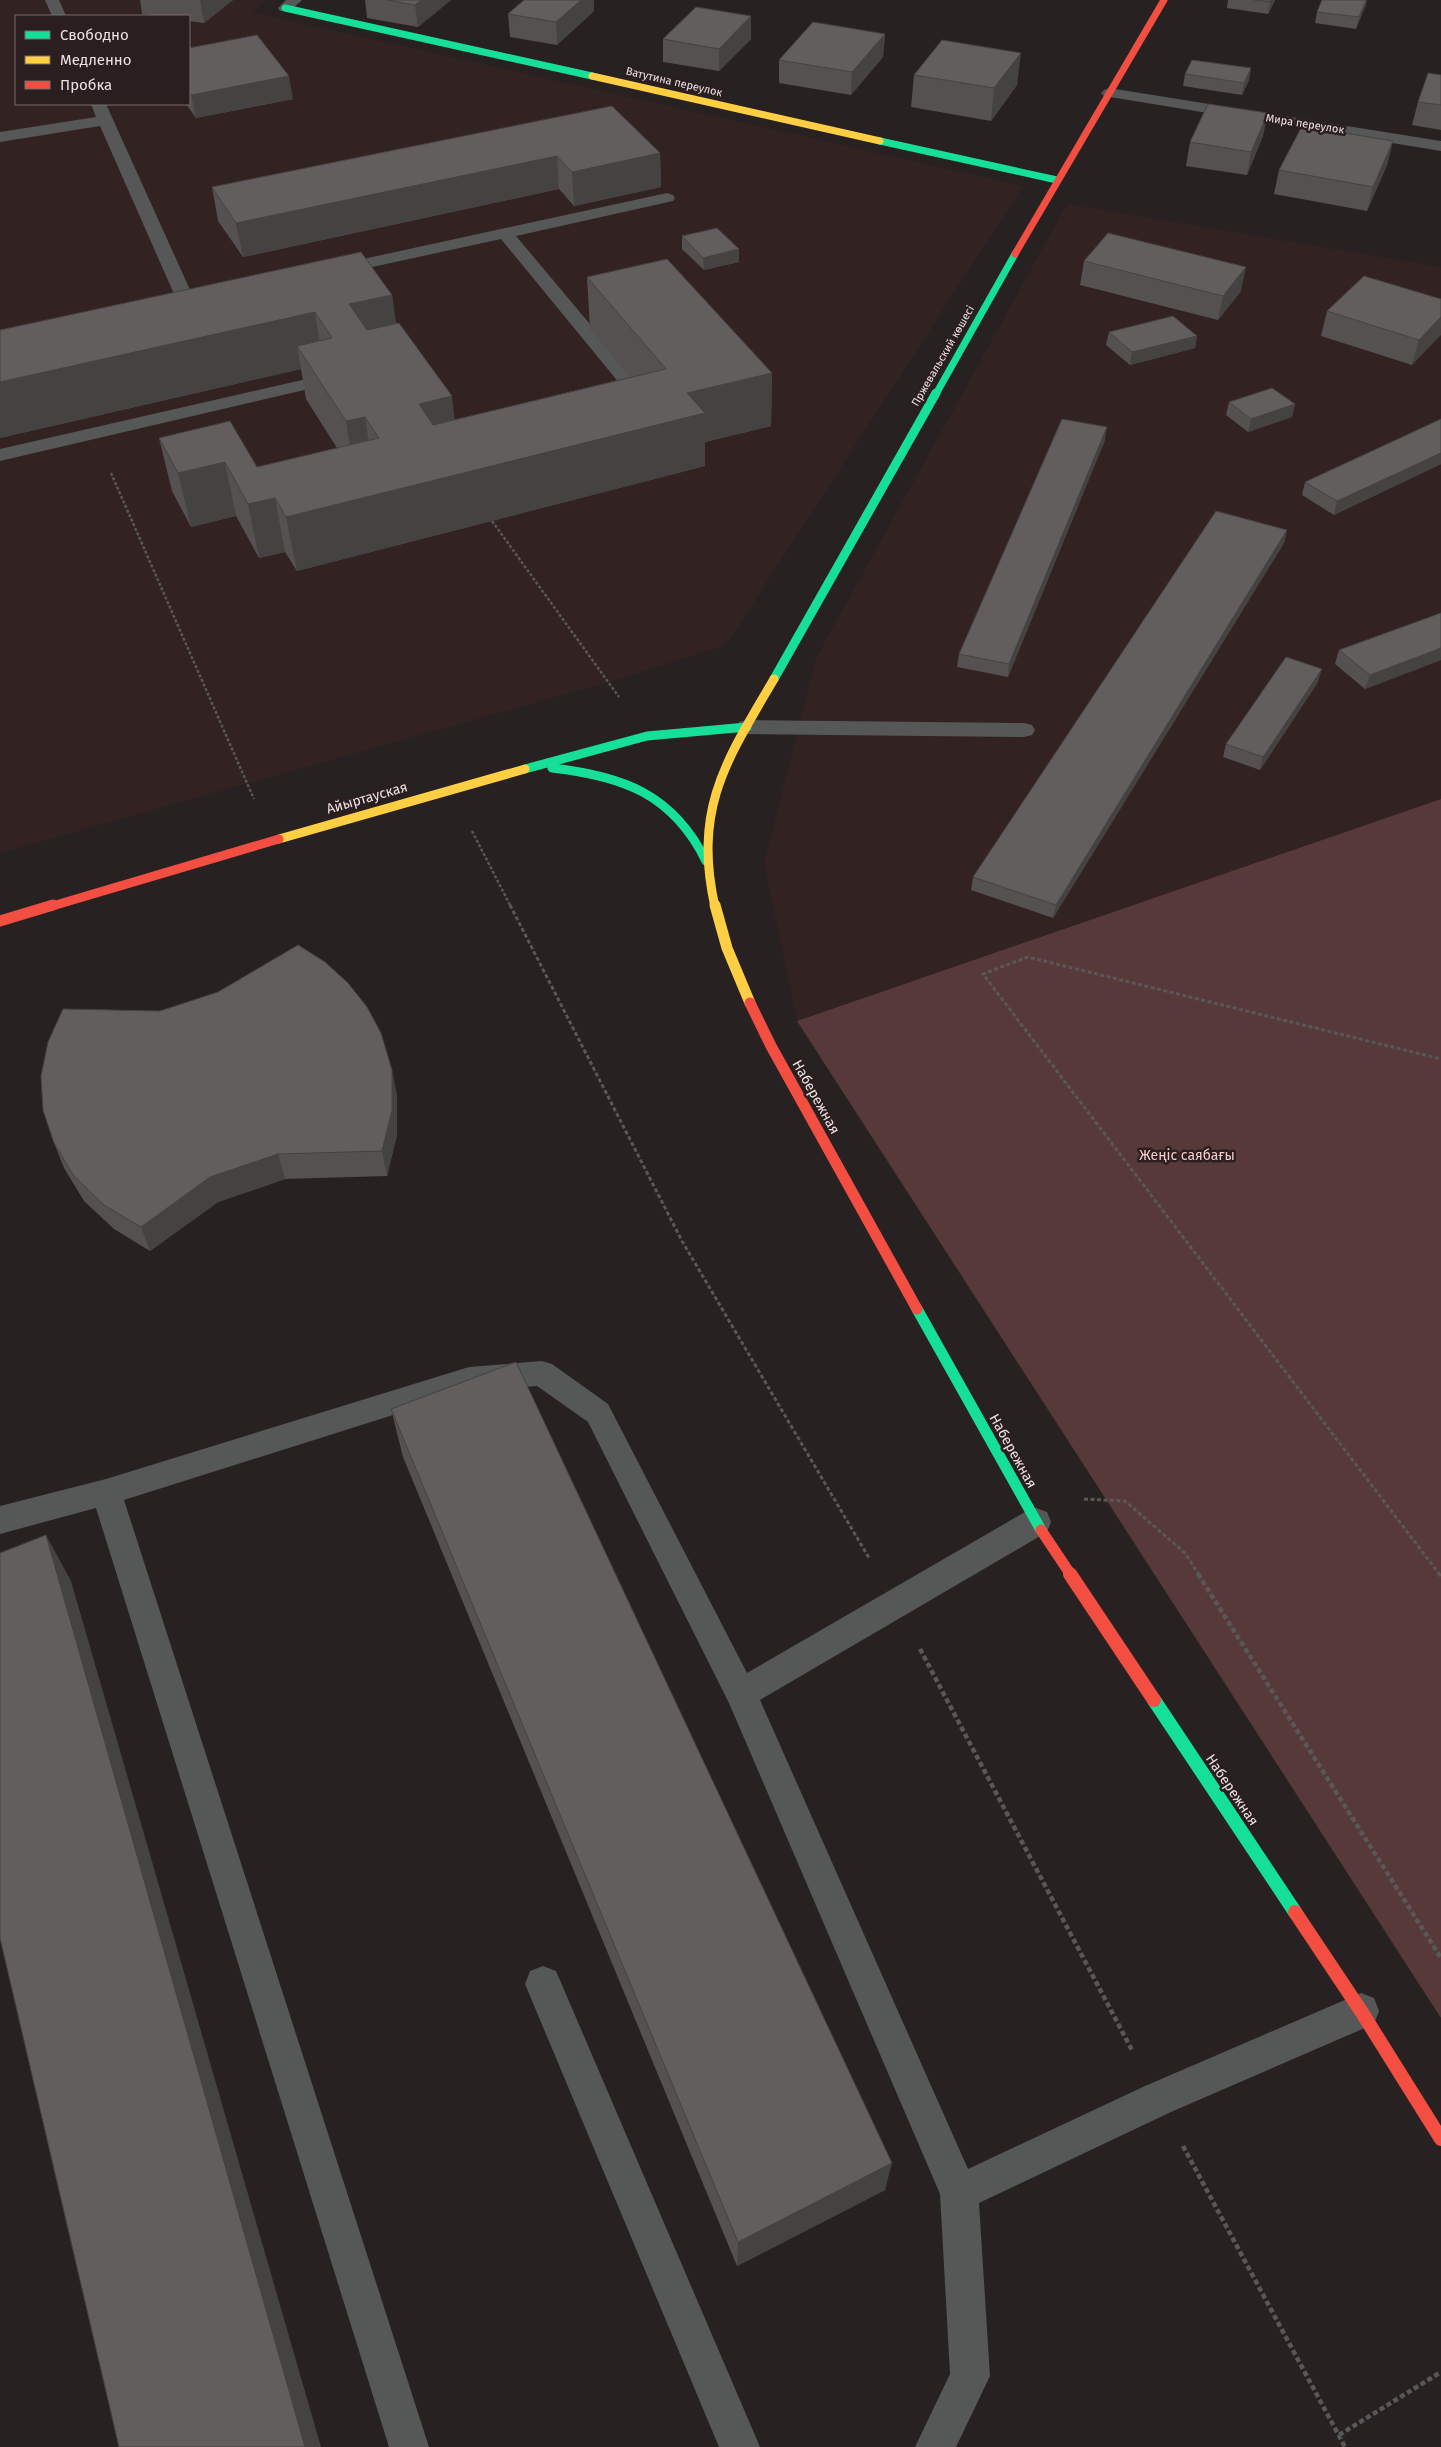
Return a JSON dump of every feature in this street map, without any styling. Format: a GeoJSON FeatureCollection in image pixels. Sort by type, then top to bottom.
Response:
{"type":"FeatureCollection","features":[{"type":"Feature","properties":{"kind":"street"},"geometry":{"type":"LineString","coordinates":[[52,0],[59,15]]}},
{"type":"Feature","properties":{"kind":"street","name":"Пржевальский көшесі"},"geometry":{"type":"LineString","coordinates":[[747,727],[1057,180],[1164,0]]}},
{"type":"Feature","properties":{"kind":"street","name":"Ватутина переулок"},"geometry":{"type":"LineString","coordinates":[[290,4],[1057,180]]}},
{"type":"Feature","properties":{"kind":"street","name":"Мира переулок"},"geometry":{"type":"LineString","coordinates":[[1109,93],[1441,146]]}},
{"type":"Feature","properties":{"kind":"street"},"geometry":{"type":"LineString","coordinates":[[98,105],[187,303]]}},
{"type":"Feature","properties":{"kind":"street"},"geometry":{"type":"LineString","coordinates":[[0,137],[106,120]]}},
{"type":"Feature","properties":{"kind":"street"},"geometry":{"type":"LineString","coordinates":[[313,276],[667,198]]}},
{"type":"Feature","properties":{"kind":"street"},"geometry":{"type":"LineString","coordinates":[[506,234],[657,417]]}},
{"type":"Feature","properties":{"kind":"street"},"geometry":{"type":"LineString","coordinates":[[169,307],[207,298]]}},
{"type":"Feature","properties":{"kind":"street"},"geometry":{"type":"LineString","coordinates":[[0,455],[324,380]]}},
{"type":"Feature","properties":{"kind":"street"},"geometry":{"type":"LineString","coordinates":[[747,727],[1024,730]]}},
{"type":"Feature","properties":{"kind":"street","name":"Айыртауская"},"geometry":{"type":"LineString","coordinates":[[0,920],[273,840],[647,736],[747,727]]}},
{"type":"Feature","properties":{"kind":"street","name":"Набережная"},"geometry":{"type":"LineString","coordinates":[[747,727],[722,771],[716,790],[707,837],[708,865],[719,920],[738,980],[771,1046],[1036,1522],[1361,2011],[1441,2138]]}},
{"type":"Feature","properties":{"kind":"street"},"geometry":{"type":"LineString","coordinates":[[533,767],[570,769],[601,774],[630,784],[654,797],[672,812],[690,832],[708,865]]}},
{"type":"Feature","properties":{"kind":"street"},"geometry":{"type":"LineString","coordinates":[[0,1520],[106,1492],[469,1379],[542,1373],[598,1413],[741,1694],[959,2193],[970,2376],[935,2447]]}},
{"type":"Feature","properties":{"kind":"street"},"geometry":{"type":"LineString","coordinates":[[106,1492],[409,2447]]}},
{"type":"Feature","properties":{"kind":"street"},"geometry":{"type":"LineString","coordinates":[[741,1694],[1036,1522]]}},
{"type":"Feature","properties":{"kind":"street"},"geometry":{"type":"LineString","coordinates":[[544,1984],[740,2447]]}},
{"type":"Feature","properties":{"kind":"street"},"geometry":{"type":"LineString","coordinates":[[959,2193],[1158,2099],[1361,2011]]}},
{"type":"Feature","properties":{"kind":"path"},"geometry":{"type":"LineString","coordinates":[[94,434],[273,840]]}},
{"type":"Feature","properties":{"kind":"path"},"geometry":{"type":"LineString","coordinates":[[492,521],[647,736]]}},
{"type":"Feature","properties":{"kind":"path"},"geometry":{"type":"LineString","coordinates":[[1441,1059],[1028,957],[983,974],[1441,1576]]}},
{"type":"Feature","properties":{"kind":"path"},"geometry":{"type":"LineString","coordinates":[[1036,1522],[1084,1500],[1125,1501],[1185,1553],[1441,1958]]}},
{"type":"Feature","properties":{"kind":"path"},"geometry":{"type":"LineString","coordinates":[[1339,2435],[1441,2372]]}},
{"type":"Feature","properties":{"kind":"shaded area"},"geometry":{"type":"Polygon","coordinates":[[[0,0],[267,0],[252,12],[1023,186],[726,645],[609,682],[0,853],[0,0]]]}},
{"type":"Feature","properties":{"kind":"shaded area"},"geometry":{"type":"Polygon","coordinates":[[[1067,204],[1441,267],[1441,799],[797,1021],[764,863],[816,658],[1067,204]]]}},
{"type":"Feature","properties":{"kind":"green space","name":"Жеңіс саябағы"},"geometry":{"type":"Polygon","coordinates":[[[1441,799],[1441,2018],[797,1021],[1441,799]]]}},
{"type":"Feature","properties":{"kind":"building"},"geometry":{"type":"Polygon","coordinates":[[[387,0],[421,0],[415,5],[387,0]]]}},
{"type":"Feature","properties":{"kind":"building"},"geometry":{"type":"Polygon","coordinates":[[[524,0],[581,0],[556,22],[508,14],[524,0]]]}},
{"type":"Feature","properties":{"kind":"building"},"geometry":{"type":"Polygon","coordinates":[[[1254,0],[1271,0],[1270,2],[1254,0]]]}},
{"type":"Feature","properties":{"kind":"building"},"geometry":{"type":"Polygon","coordinates":[[[1322,0],[1366,0],[1359,17],[1317,12],[1322,0]]]}},
{"type":"Feature","properties":{"kind":"building"},"geometry":{"type":"Polygon","coordinates":[[[696,7],[751,16],[719,49],[663,39],[696,7]]]}},
{"type":"Feature","properties":{"kind":"building"},"geometry":{"type":"Polygon","coordinates":[[[813,22],[885,34],[852,72],[779,60],[813,22]]]}},
{"type":"Feature","properties":{"kind":"building"},"geometry":{"type":"Polygon","coordinates":[[[257,35],[289,76],[191,95],[190,48],[257,35]]]}},
{"type":"Feature","properties":{"kind":"building"},"geometry":{"type":"Polygon","coordinates":[[[942,40],[1021,53],[994,88],[914,75],[942,40]]]}},
{"type":"Feature","properties":{"kind":"building"},"geometry":{"type":"Polygon","coordinates":[[[1192,60],[1251,68],[1244,83],[1185,74],[1192,60]]]}},
{"type":"Feature","properties":{"kind":"building"},"geometry":{"type":"Polygon","coordinates":[[[1428,73],[1441,75],[1441,105],[1418,102],[1428,73]]]}},
{"type":"Feature","properties":{"kind":"building"},"geometry":{"type":"Polygon","coordinates":[[[1208,104],[1268,113],[1251,152],[1190,142],[1208,104]]]}},
{"type":"Feature","properties":{"kind":"building"},"geometry":{"type":"Polygon","coordinates":[[[612,106],[660,153],[572,172],[557,156],[236,223],[212,187],[612,106]]]}},
{"type":"Feature","properties":{"kind":"building"},"geometry":{"type":"Polygon","coordinates":[[[1302,126],[1393,141],[1373,187],[1279,170],[1302,126]]]}},
{"type":"Feature","properties":{"kind":"building"},"geometry":{"type":"Polygon","coordinates":[[[717,228],[739,249],[703,258],[682,236],[717,228]]]}},
{"type":"Feature","properties":{"kind":"building"},"geometry":{"type":"Polygon","coordinates":[[[1108,233],[1246,267],[1223,296],[1084,261],[1108,233]]]}},
{"type":"Feature","properties":{"kind":"building"},"geometry":{"type":"Polygon","coordinates":[[[361,252],[392,295],[349,304],[367,330],[399,323],[452,396],[419,404],[433,425],[666,369],[587,277],[667,259],[772,373],[687,393],[705,413],[286,517],[275,498],[248,504],[225,462],[178,473],[159,438],[230,421],[257,467],[379,438],[365,417],[346,421],[297,346],[332,338],[315,312],[0,382],[0,330],[361,252]]]}},
{"type":"Feature","properties":{"kind":"building"},"geometry":{"type":"Polygon","coordinates":[[[1364,276],[1441,299],[1441,317],[1419,340],[1327,311],[1364,276]]]}},
{"type":"Feature","properties":{"kind":"building"},"geometry":{"type":"Polygon","coordinates":[[[1173,316],[1197,336],[1132,352],[1109,332],[1173,316]]]}},
{"type":"Feature","properties":{"kind":"building"},"geometry":{"type":"Polygon","coordinates":[[[1272,388],[1295,404],[1251,419],[1229,402],[1272,388]]]}},
{"type":"Feature","properties":{"kind":"building"},"geometry":{"type":"Polygon","coordinates":[[[1062,419],[1107,427],[1009,664],[959,654],[1062,419]]]}},
{"type":"Feature","properties":{"kind":"building"},"geometry":{"type":"Polygon","coordinates":[[[1441,419],[1441,453],[1337,501],[1305,482],[1441,419]]]}},
{"type":"Feature","properties":{"kind":"building"},"geometry":{"type":"Polygon","coordinates":[[[1216,511],[1287,530],[1056,905],[973,877],[1216,511]]]}},
{"type":"Feature","properties":{"kind":"building"},"geometry":{"type":"Polygon","coordinates":[[[1441,613],[1441,648],[1370,675],[1339,650],[1441,613]]]}},
{"type":"Feature","properties":{"kind":"building"},"geometry":{"type":"Polygon","coordinates":[[[1286,657],[1322,669],[1263,757],[1226,744],[1286,657]]]}},
{"type":"Feature","properties":{"kind":"building"},"geometry":{"type":"Polygon","coordinates":[[[298,945],[325,962],[348,983],[367,1007],[381,1033],[392,1070],[392,1110],[382,1151],[278,1154],[210,1177],[141,1227],[104,1205],[74,1176],[54,1143],[43,1110],[41,1076],[48,1042],[63,1009],[160,1011],[218,992],[298,945]]]}},
{"type":"Feature","properties":{"kind":"building"},"geometry":{"type":"Polygon","coordinates":[[[516,1362],[892,2163],[738,2242],[391,1409],[516,1362]]]}},
{"type":"Feature","properties":{"kind":"building"},"geometry":{"type":"Polygon","coordinates":[[[46,1535],[305,2447],[119,2447],[0,1938],[0,1553],[46,1535]]]}},
{"type":"Feature","properties":{"kind":"traffic: fast"},"geometry":{"type":"LineString","coordinates":[[285,8],[592,76]]}},
{"type":"Feature","properties":{"kind":"traffic: fast"},"geometry":{"type":"LineString","coordinates":[[880,141],[1057,180]]}},
{"type":"Feature","properties":{"kind":"traffic: fast"},"geometry":{"type":"LineString","coordinates":[[774,679],[1015,254]]}},
{"type":"Feature","properties":{"kind":"traffic: fast"},"geometry":{"type":"LineString","coordinates":[[525,769],[647,736],[747,727]]}},
{"type":"Feature","properties":{"kind":"traffic: fast"},"geometry":{"type":"LineString","coordinates":[[552,768],[591,773],[628,784],[645,793],[676,815],[692,834],[706,861]]}},
{"type":"Feature","properties":{"kind":"traffic: fast"},"geometry":{"type":"LineString","coordinates":[[917,1309],[1041,1530]]}},
{"type":"Feature","properties":{"kind":"traffic: fast"},"geometry":{"type":"LineString","coordinates":[[1154,1700],[1295,1912]]}},
{"type":"Feature","properties":{"kind":"traffic: slow"},"geometry":{"type":"LineString","coordinates":[[592,76],[880,141]]}},
{"type":"Feature","properties":{"kind":"traffic: slow"},"geometry":{"type":"LineString","coordinates":[[750,1003],[727,948],[718,919],[708,860],[708,830],[713,801],[727,760],[774,679]]}},
{"type":"Feature","properties":{"kind":"traffic: slow"},"geometry":{"type":"LineString","coordinates":[[279,839],[525,769]]}},
{"type":"Feature","properties":{"kind":"traffic: jam"},"geometry":{"type":"LineString","coordinates":[[1015,254],[1164,0]]}},
{"type":"Feature","properties":{"kind":"traffic: jam"},"geometry":{"type":"LineString","coordinates":[[0,921],[279,839]]}},
{"type":"Feature","properties":{"kind":"traffic: jam"},"geometry":{"type":"LineString","coordinates":[[750,1003],[771,1046],[917,1309]]}},
{"type":"Feature","properties":{"kind":"traffic: jam"},"geometry":{"type":"LineString","coordinates":[[1041,1530],[1154,1700]]}},
{"type":"Feature","properties":{"kind":"traffic: jam"},"geometry":{"type":"LineString","coordinates":[[1295,1912],[1361,2011],[1441,2139]]}}]}
